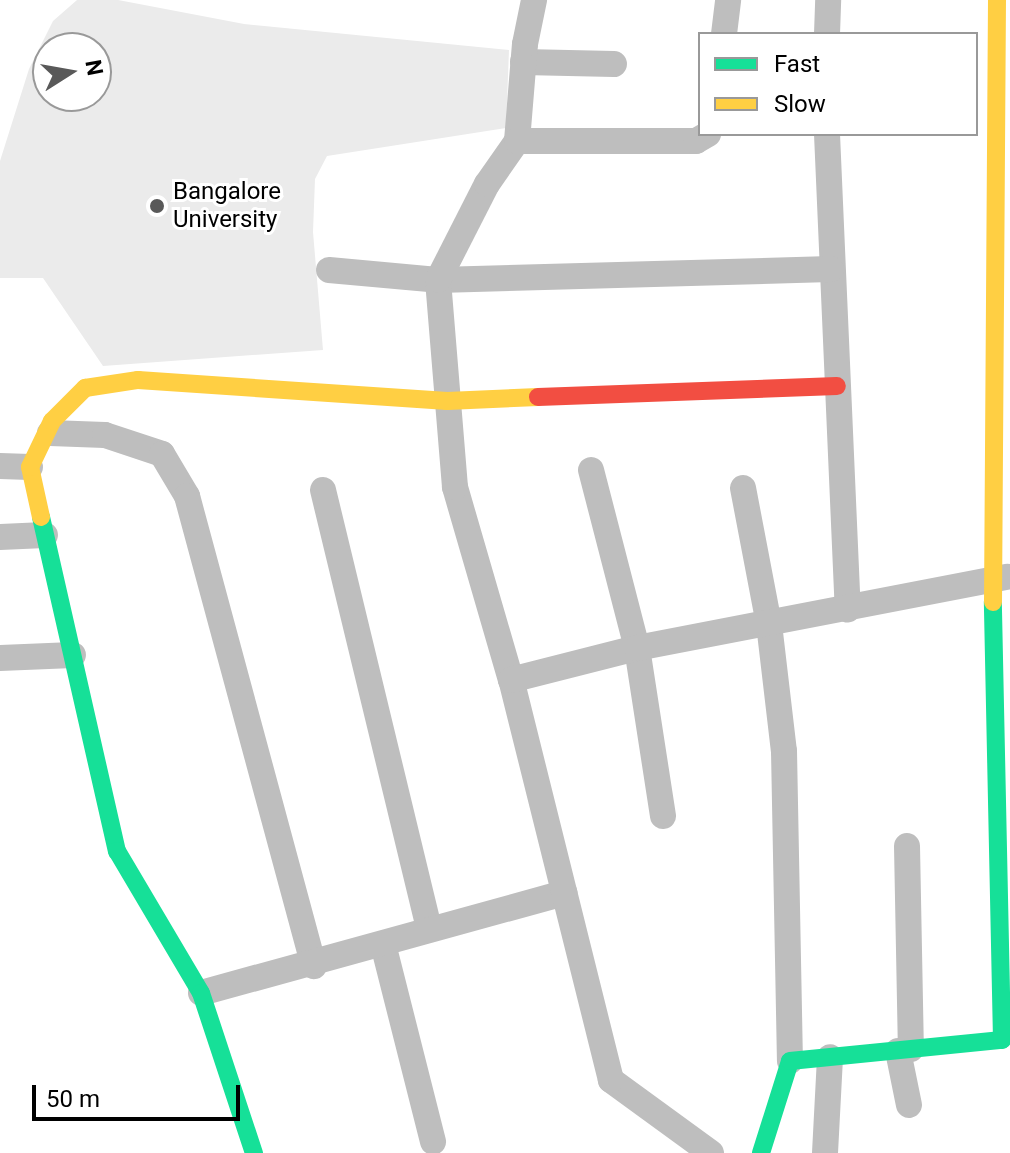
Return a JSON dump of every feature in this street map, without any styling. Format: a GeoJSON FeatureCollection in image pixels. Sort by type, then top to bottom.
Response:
{"type":"FeatureCollection","features":[{"type":"Feature","properties":{"kind":"street"},"geometry":{"type":"LineString","coordinates":[[534,0],[523,62],[517,141],[487,184],[438,280],[455,487],[511,680],[611,1080],[681,1142],[711,1153]]}},
{"type":"Feature","properties":{"kind":"street"},"geometry":{"type":"LineString","coordinates":[[724,32],[728,0]]}},
{"type":"Feature","properties":{"kind":"street"},"geometry":{"type":"LineString","coordinates":[[827,32],[828,0]]}},
{"type":"Feature","properties":{"kind":"street"},"geometry":{"type":"LineString","coordinates":[[790,1061],[1002,1040],[1001,579],[1005,125],[997,0]]}},
{"type":"Feature","properties":{"kind":"street"},"geometry":{"type":"LineString","coordinates":[[523,62],[614,64]]}},
{"type":"Feature","properties":{"kind":"street"},"geometry":{"type":"LineString","coordinates":[[517,141],[696,141],[705,136]]}},
{"type":"Feature","properties":{"kind":"street"},"geometry":{"type":"LineString","coordinates":[[827,136],[848,610]]}},
{"type":"Feature","properties":{"kind":"street"},"geometry":{"type":"LineString","coordinates":[[329,270],[438,280],[831,269]]}},
{"type":"Feature","properties":{"kind":"street"},"geometry":{"type":"LineString","coordinates":[[254,1153],[201,993],[117,851],[30,467],[50,433],[52,421],[85,388],[138,380],[447,401],[837,386]]}},
{"type":"Feature","properties":{"kind":"street"},"geometry":{"type":"LineString","coordinates":[[50,433],[105,435],[162,454],[187,496],[314,966]]}},
{"type":"Feature","properties":{"kind":"street"},"geometry":{"type":"LineString","coordinates":[[0,466],[30,467]]}},
{"type":"Feature","properties":{"kind":"street"},"geometry":{"type":"LineString","coordinates":[[591,470],[637,648],[663,816]]}},
{"type":"Feature","properties":{"kind":"street"},"geometry":{"type":"LineString","coordinates":[[743,488],[769,624],[784,751],[790,1061],[761,1153]]}},
{"type":"Feature","properties":{"kind":"street"},"geometry":{"type":"LineString","coordinates":[[323,490],[429,928]]}},
{"type":"Feature","properties":{"kind":"street"},"geometry":{"type":"LineString","coordinates":[[0,537],[45,535]]}},
{"type":"Feature","properties":{"kind":"street"},"geometry":{"type":"LineString","coordinates":[[511,680],[637,648],[1001,579]]}},
{"type":"Feature","properties":{"kind":"street"},"geometry":{"type":"LineString","coordinates":[[0,658],[73,655]]}},
{"type":"Feature","properties":{"kind":"street"},"geometry":{"type":"LineString","coordinates":[[907,846],[904,1050],[909,1105]]}},
{"type":"Feature","properties":{"kind":"street"},"geometry":{"type":"LineString","coordinates":[[201,993],[314,966],[429,928],[565,893]]}},
{"type":"Feature","properties":{"kind":"street"},"geometry":{"type":"LineString","coordinates":[[383,944],[433,1142]]}},
{"type":"Feature","properties":{"kind":"street"},"geometry":{"type":"LineString","coordinates":[[825,1153],[830,1057]]}},
{"type":"Feature","properties":{"kind":"shaded area","name":"Bangalore University"},"geometry":{"type":"Polygon","coordinates":[[[77,0],[118,0],[244,24],[509,50],[506,128],[327,156],[315,179],[313,232],[323,350],[103,366],[43,278],[0,278],[0,161],[32,63],[32,112],[112,112],[112,32],[48,32],[53,21],[77,0]]]}},
{"type":"Feature","properties":{"kind":"traffic: fast"},"geometry":{"type":"LineString","coordinates":[[41,517],[117,851],[201,993],[254,1153]]}},
{"type":"Feature","properties":{"kind":"traffic: fast"},"geometry":{"type":"LineString","coordinates":[[761,1153],[790,1061],[1002,1040],[993,602]]}},
{"type":"Feature","properties":{"kind":"traffic: slow"},"geometry":{"type":"LineString","coordinates":[[993,602],[997,0]]}},
{"type":"Feature","properties":{"kind":"traffic: slow"},"geometry":{"type":"LineString","coordinates":[[41,517],[30,467],[52,421],[85,388],[138,380],[447,401],[538,397]]}},
{"type":"Feature","properties":{"kind":"traffic: jam"},"geometry":{"type":"LineString","coordinates":[[538,397],[837,386]]}},
{"type":"Feature","properties":{"kind":"place","name":"Bangalore University"},"geometry":{"type":"Point","coordinates":[157,206]}}]}
